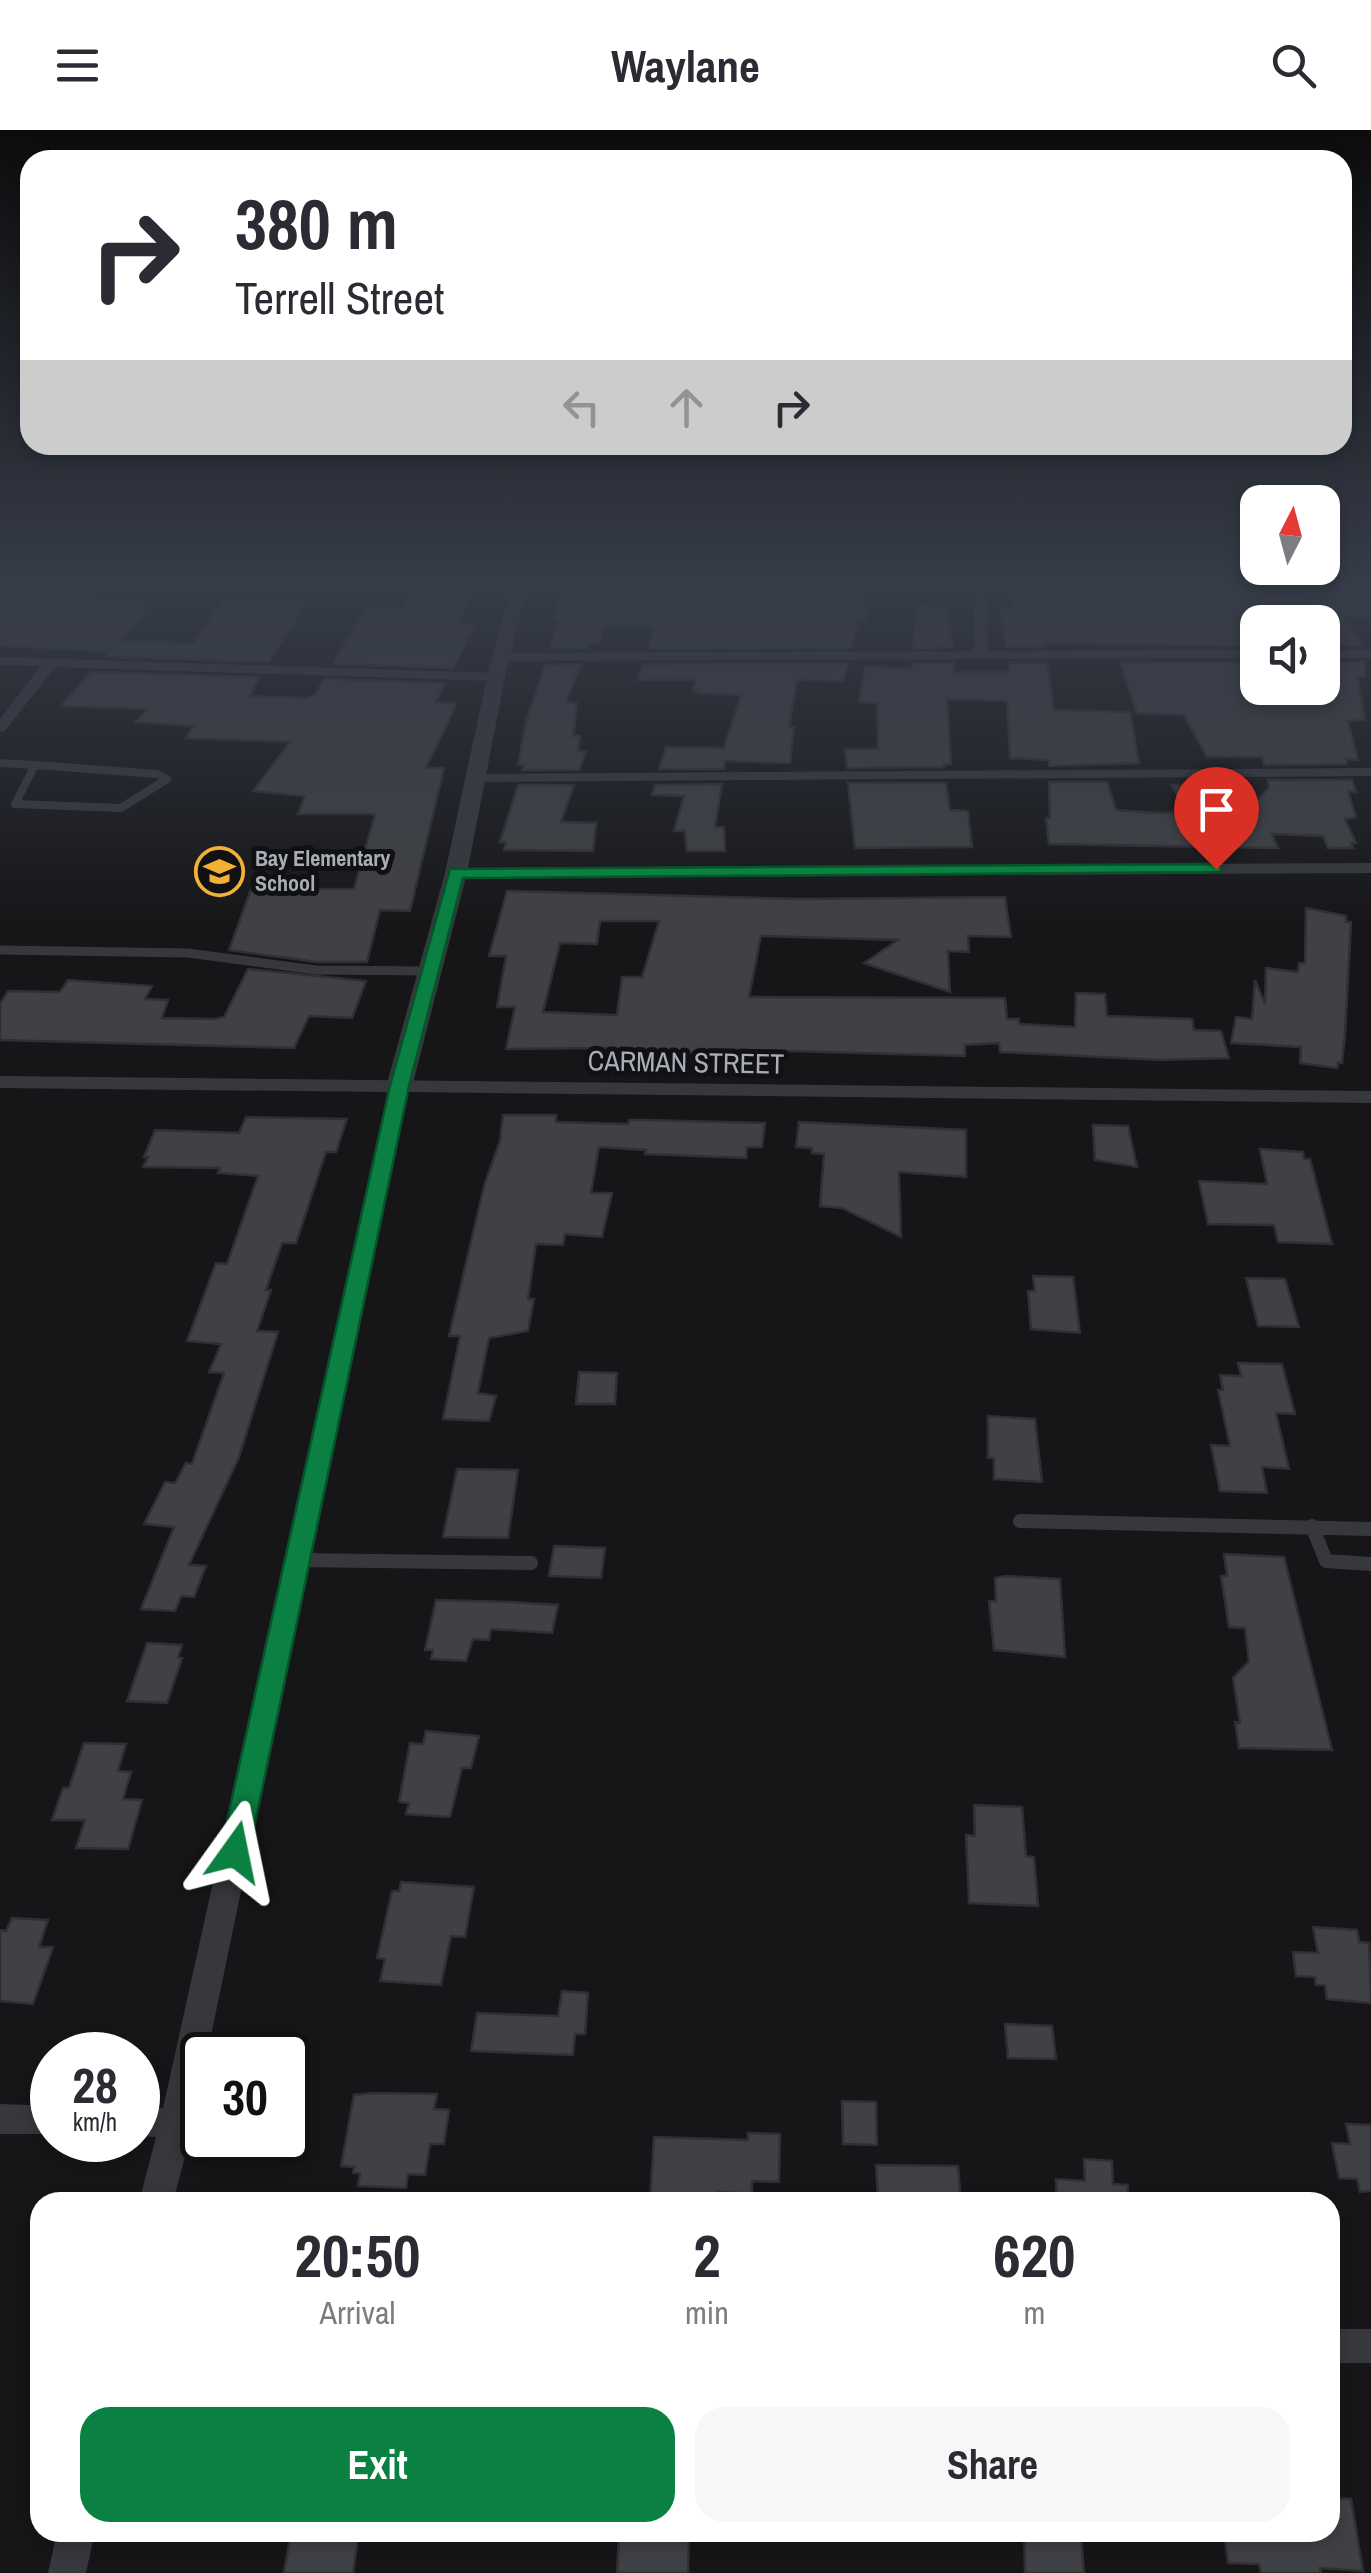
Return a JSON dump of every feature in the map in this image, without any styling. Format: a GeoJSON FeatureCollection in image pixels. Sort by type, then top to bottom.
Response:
{"type":"FeatureCollection","features":[{"type":"Feature","properties":{"kind":"street"},"geometry":{"type":"LineString","coordinates":[[0,728],[21,701]]}},
{"type":"Feature","properties":{"kind":"street"},"geometry":{"type":"LineString","coordinates":[[159,2192],[399,1086],[456,873],[492,701]]}},
{"type":"Feature","properties":{"kind":"street"},"geometry":{"type":"LineString","coordinates":[[475,778],[1371,772]]}},
{"type":"Feature","properties":{"kind":"street"},"geometry":{"type":"LineString","coordinates":[[456,873],[1371,868]]}},
{"type":"Feature","properties":{"kind":"street","name":"CARMAN STREET"},"geometry":{"type":"LineString","coordinates":[[0,1082],[1371,1097]]}},
{"type":"Feature","properties":{"kind":"street"},"geometry":{"type":"LineString","coordinates":[[0,2119],[30,2120]]}},
{"type":"Feature","properties":{"kind":"street"},"geometry":{"type":"LineString","coordinates":[[160,2123],[176,2123]]}},
{"type":"Feature","properties":{"kind":"street"},"geometry":{"type":"LineString","coordinates":[[1340,2346],[1371,2346]]}},
{"type":"Feature","properties":{"kind":"street"},"geometry":{"type":"LineString","coordinates":[[67,2573],[74,2542]]}},
{"type":"Feature","properties":{"kind":"lane"},"geometry":{"type":"LineString","coordinates":[[0,763],[156,774],[167,779],[121,808],[15,804],[35,766]]}},
{"type":"Feature","properties":{"kind":"lane"},"geometry":{"type":"LineString","coordinates":[[0,950],[188,953],[316,970],[430,971]]}},
{"type":"Feature","properties":{"kind":"lane"},"geometry":{"type":"LineString","coordinates":[[1020,1521],[1371,1529]]}},
{"type":"Feature","properties":{"kind":"lane"},"geometry":{"type":"LineString","coordinates":[[1312,1526],[1326,1561],[1371,1564]]}},
{"type":"Feature","properties":{"kind":"lane"},"geometry":{"type":"LineString","coordinates":[[298,1560],[531,1563]]}},
{"type":"Feature","properties":{"kind":"building"},"geometry":{"type":"Polygon","coordinates":[[[65,701],[456,703],[426,768],[444,768],[410,911],[380,910],[367,962],[317,962],[229,950],[254,881],[299,881],[296,889],[354,889],[375,814],[298,814],[305,796],[253,791],[290,742],[186,738],[194,726],[136,722],[148,709],[61,706],[65,701]]]}},
{"type":"Feature","properties":{"kind":"building"},"geometry":{"type":"Polygon","coordinates":[[[533,701],[577,703],[573,736],[580,736],[578,751],[586,752],[579,770],[522,770],[524,765],[518,765],[533,701]]]}},
{"type":"Feature","properties":{"kind":"building"},"geometry":{"type":"Polygon","coordinates":[[[739,701],[793,701],[790,763],[725,761],[724,769],[659,769],[666,747],[724,748],[739,701]]]}},
{"type":"Feature","properties":{"kind":"building"},"geometry":{"type":"Polygon","coordinates":[[[947,701],[951,764],[847,768],[845,749],[878,749],[877,703],[859,702],[947,701]]]}},
{"type":"Feature","properties":{"kind":"building"},"geometry":{"type":"Polygon","coordinates":[[[1007,701],[1053,701],[1054,710],[1130,712],[1139,763],[1049,766],[1049,760],[1010,758],[1007,701]]]}},
{"type":"Feature","properties":{"kind":"building"},"geometry":{"type":"Polygon","coordinates":[[[1133,701],[1340,705],[1340,701],[1362,701],[1365,720],[1348,721],[1358,760],[1346,759],[1347,764],[1264,765],[1263,757],[1207,757],[1184,715],[1137,713],[1133,701]]]}},
{"type":"Feature","properties":{"kind":"building"},"geometry":{"type":"Polygon","coordinates":[[[1268,780],[1352,780],[1356,792],[1348,791],[1356,817],[1345,819],[1356,843],[1351,843],[1353,848],[1328,848],[1323,836],[1272,834],[1278,848],[1049,844],[1049,782],[1107,782],[1116,810],[1158,813],[1185,812],[1172,785],[1215,785],[1228,828],[1269,788],[1268,780]]]}},
{"type":"Feature","properties":{"kind":"building"},"geometry":{"type":"Polygon","coordinates":[[[848,783],[946,783],[950,810],[968,811],[972,847],[855,848],[848,783]]]}},
{"type":"Feature","properties":{"kind":"building"},"geometry":{"type":"Polygon","coordinates":[[[722,784],[715,827],[724,827],[725,851],[687,851],[685,831],[674,831],[684,796],[652,795],[655,785],[722,784]]]}},
{"type":"Feature","properties":{"kind":"building"},"geometry":{"type":"Polygon","coordinates":[[[518,785],[574,785],[561,822],[596,823],[593,851],[504,850],[506,842],[500,842],[518,785]]]}},
{"type":"Feature","properties":{"kind":"building"},"geometry":{"type":"Polygon","coordinates":[[[507,891],[800,899],[1005,897],[1011,937],[968,936],[969,952],[948,951],[950,992],[864,963],[898,940],[761,936],[749,997],[1005,998],[1007,1019],[1019,1019],[1019,1024],[1075,1027],[1076,993],[1105,994],[1107,1016],[1192,1019],[1194,1030],[1221,1031],[1229,1058],[1160,1060],[1000,1052],[999,1043],[965,1045],[965,1056],[714,1049],[712,1055],[600,1048],[506,1049],[515,1007],[497,1007],[506,956],[489,956],[507,891]],[[600,921],[597,944],[560,943],[543,1012],[617,1015],[622,977],[642,977],[659,921],[600,921]]]}},
{"type":"Feature","properties":{"kind":"building"},"geometry":{"type":"Polygon","coordinates":[[[1306,908],[1346,916],[1346,922],[1351,922],[1345,1034],[1342,1063],[1338,1062],[1337,1068],[1300,1063],[1301,1047],[1231,1043],[1236,1017],[1252,1019],[1255,980],[1265,1004],[1266,968],[1298,972],[1299,963],[1305,963],[1306,908]]]}},
{"type":"Feature","properties":{"kind":"building"},"geometry":{"type":"Polygon","coordinates":[[[248,969],[366,981],[352,1018],[309,1016],[294,1048],[0,1040],[0,1004],[8,991],[60,992],[68,980],[152,986],[145,999],[168,1000],[162,1018],[214,1019],[224,1017],[248,969]]]}},
{"type":"Feature","properties":{"kind":"building"},"geometry":{"type":"Polygon","coordinates":[[[503,1115],[556,1115],[556,1122],[765,1123],[762,1147],[747,1147],[746,1158],[645,1154],[646,1150],[599,1147],[591,1193],[612,1193],[602,1237],[565,1234],[563,1245],[536,1244],[528,1299],[534,1299],[528,1331],[489,1338],[478,1393],[496,1396],[489,1421],[443,1419],[460,1336],[449,1336],[484,1186],[500,1141],[503,1115]]]}},
{"type":"Feature","properties":{"kind":"building"},"geometry":{"type":"Polygon","coordinates":[[[246,1117],[347,1119],[336,1152],[326,1152],[296,1243],[282,1243],[266,1290],[271,1290],[257,1331],[278,1332],[239,1457],[189,1565],[206,1566],[194,1597],[181,1596],[175,1611],[141,1609],[174,1527],[144,1524],[165,1482],[175,1483],[186,1463],[192,1464],[224,1373],[209,1372],[221,1344],[187,1341],[216,1263],[227,1264],[258,1176],[218,1173],[220,1168],[143,1167],[148,1157],[144,1157],[155,1130],[239,1133],[246,1117]]]}},
{"type":"Feature","properties":{"kind":"building"},"geometry":{"type":"Polygon","coordinates":[[[799,1122],[966,1130],[966,1177],[899,1172],[901,1237],[842,1208],[820,1206],[824,1154],[796,1147],[799,1122]]]}},
{"type":"Feature","properties":{"kind":"building"},"geometry":{"type":"Polygon","coordinates":[[[1093,1125],[1128,1126],[1137,1167],[1095,1160],[1093,1125]]]}},
{"type":"Feature","properties":{"kind":"building"},"geometry":{"type":"Polygon","coordinates":[[[1260,1149],[1303,1152],[1304,1159],[1310,1159],[1332,1244],[1278,1242],[1274,1225],[1208,1224],[1199,1181],[1267,1184],[1260,1149]]]}},
{"type":"Feature","properties":{"kind":"building"},"geometry":{"type":"Polygon","coordinates":[[[1033,1276],[1073,1277],[1080,1333],[1031,1329],[1028,1291],[1035,1291],[1033,1276]]]}},
{"type":"Feature","properties":{"kind":"building"},"geometry":{"type":"Polygon","coordinates":[[[1246,1278],[1285,1279],[1299,1327],[1258,1326],[1246,1278]]]}},
{"type":"Feature","properties":{"kind":"building"},"geometry":{"type":"Polygon","coordinates":[[[1238,1363],[1282,1364],[1295,1414],[1276,1413],[1289,1469],[1262,1467],[1267,1493],[1220,1491],[1211,1445],[1230,1446],[1218,1390],[1223,1390],[1220,1375],[1241,1376],[1238,1363]]]}},
{"type":"Feature","properties":{"kind":"building"},"geometry":{"type":"Polygon","coordinates":[[[579,1372],[617,1373],[615,1404],[576,1404],[579,1372]]]}},
{"type":"Feature","properties":{"kind":"building"},"geometry":{"type":"Polygon","coordinates":[[[988,1416],[1035,1419],[1042,1482],[994,1479],[994,1458],[988,1458],[988,1416]]]}},
{"type":"Feature","properties":{"kind":"building"},"geometry":{"type":"Polygon","coordinates":[[[457,1469],[518,1470],[508,1538],[443,1537],[457,1469]]]}},
{"type":"Feature","properties":{"kind":"building"},"geometry":{"type":"Polygon","coordinates":[[[554,1546],[605,1548],[601,1578],[549,1576],[554,1546]]]}},
{"type":"Feature","properties":{"kind":"building"},"geometry":{"type":"Polygon","coordinates":[[[1224,1554],[1284,1557],[1332,1750],[1239,1748],[1235,1722],[1240,1723],[1233,1678],[1249,1661],[1245,1628],[1229,1627],[1221,1576],[1227,1576],[1224,1554]]]}},
{"type":"Feature","properties":{"kind":"building"},"geometry":{"type":"Polygon","coordinates":[[[995,1578],[1060,1579],[1065,1657],[994,1650],[989,1601],[996,1601],[995,1578]]]}},
{"type":"Feature","properties":{"kind":"building"},"geometry":{"type":"Polygon","coordinates":[[[436,1600],[558,1605],[552,1633],[491,1629],[489,1640],[473,1639],[466,1661],[431,1659],[433,1650],[425,1650],[436,1600]]]}},
{"type":"Feature","properties":{"kind":"building"},"geometry":{"type":"Polygon","coordinates":[[[147,1643],[182,1645],[178,1657],[182,1658],[167,1703],[127,1701],[147,1643]]]}},
{"type":"Feature","properties":{"kind":"building"},"geometry":{"type":"Polygon","coordinates":[[[426,1731],[479,1736],[471,1768],[462,1768],[450,1817],[406,1814],[409,1803],[399,1802],[410,1743],[423,1744],[426,1731]]]}},
{"type":"Feature","properties":{"kind":"building"},"geometry":{"type":"Polygon","coordinates":[[[84,1743],[126,1744],[118,1771],[131,1772],[123,1799],[142,1800],[128,1849],[76,1848],[85,1820],[52,1820],[63,1788],[69,1788],[84,1743]]]}},
{"type":"Feature","properties":{"kind":"building"},"geometry":{"type":"Polygon","coordinates":[[[974,1805],[1022,1807],[1026,1856],[1034,1857],[1038,1906],[969,1903],[966,1835],[975,1836],[974,1805]]]}},
{"type":"Feature","properties":{"kind":"building"},"geometry":{"type":"Polygon","coordinates":[[[401,1882],[474,1887],[465,1937],[451,1936],[441,1985],[380,1981],[385,1959],[377,1958],[392,1891],[399,1891],[401,1882]]]}},
{"type":"Feature","properties":{"kind":"building"},"geometry":{"type":"Polygon","coordinates":[[[12,1918],[48,1920],[39,1947],[53,1947],[33,2004],[0,2001],[0,1930],[6,1931],[12,1918]]]}},
{"type":"Feature","properties":{"kind":"building"},"geometry":{"type":"Polygon","coordinates":[[[1313,1927],[1357,1930],[1359,1942],[1369,1943],[1371,2003],[1327,1999],[1325,1985],[1316,1985],[1315,1977],[1296,1976],[1293,1952],[1318,1953],[1313,1927]]]}},
{"type":"Feature","properties":{"kind":"building"},"geometry":{"type":"Polygon","coordinates":[[[562,1991],[588,1993],[585,2034],[575,2034],[573,2055],[471,2051],[477,2013],[558,2016],[562,1991]]]}},
{"type":"Feature","properties":{"kind":"building"},"geometry":{"type":"Polygon","coordinates":[[[1005,2024],[1052,2026],[1056,2059],[1008,2058],[1005,2024]]]}},
{"type":"Feature","properties":{"kind":"building"},"geometry":{"type":"Polygon","coordinates":[[[437,2094],[434,2109],[449,2110],[444,2144],[430,2144],[425,2175],[408,2174],[406,2188],[358,2186],[360,2173],[353,2173],[354,2167],[341,2166],[354,2095],[437,2094]]]}},
{"type":"Feature","properties":{"kind":"building"},"geometry":{"type":"Polygon","coordinates":[[[842,2101],[876,2102],[877,2145],[843,2144],[842,2101]]]}},
{"type":"Feature","properties":{"kind":"building"},"geometry":{"type":"Polygon","coordinates":[[[1346,2124],[1371,2125],[1371,2191],[1360,2192],[1357,2179],[1339,2178],[1332,2143],[1350,2144],[1346,2124]]]}},
{"type":"Feature","properties":{"kind":"building"},"geometry":{"type":"Polygon","coordinates":[[[748,2133],[780,2134],[779,2182],[752,2181],[752,2192],[651,2192],[654,2137],[748,2140],[748,2133]]]}},
{"type":"Feature","properties":{"kind":"building"},"geometry":{"type":"Polygon","coordinates":[[[1084,2159],[1112,2161],[1113,2184],[1128,2185],[1128,2192],[1057,2192],[1056,2179],[1085,2181],[1084,2159]]]}},
{"type":"Feature","properties":{"kind":"building"},"geometry":{"type":"Polygon","coordinates":[[[876,2165],[958,2166],[960,2192],[877,2192],[876,2165]]]}},
{"type":"Feature","properties":{"kind":"building"},"geometry":{"type":"Polygon","coordinates":[[[1340,2498],[1351,2499],[1363,2571],[1320,2568],[1321,2573],[1261,2573],[1259,2564],[1228,2563],[1225,2542],[1340,2542],[1340,2498]]]}},
{"type":"Feature","properties":{"kind":"building"},"geometry":{"type":"Polygon","coordinates":[[[289,2542],[358,2542],[353,2573],[284,2573],[289,2542]]]}},
{"type":"Feature","properties":{"kind":"building"},"geometry":{"type":"Polygon","coordinates":[[[619,2542],[689,2542],[688,2573],[617,2573],[619,2542]]]}},
{"type":"Feature","properties":{"kind":"building"},"geometry":{"type":"Polygon","coordinates":[[[1024,2542],[1082,2542],[1084,2573],[1025,2573],[1024,2542]]]}},
{"type":"Feature","properties":{"kind":"place","name":"Bay Elementary School"},"geometry":{"type":"Point","coordinates":[220,871]}},
{"type":"Feature","properties":{"kind":"route"},"geometry":{"type":"LineString","coordinates":[[235,1852],[399,1086],[456,873],[1216,869]]}}]}
